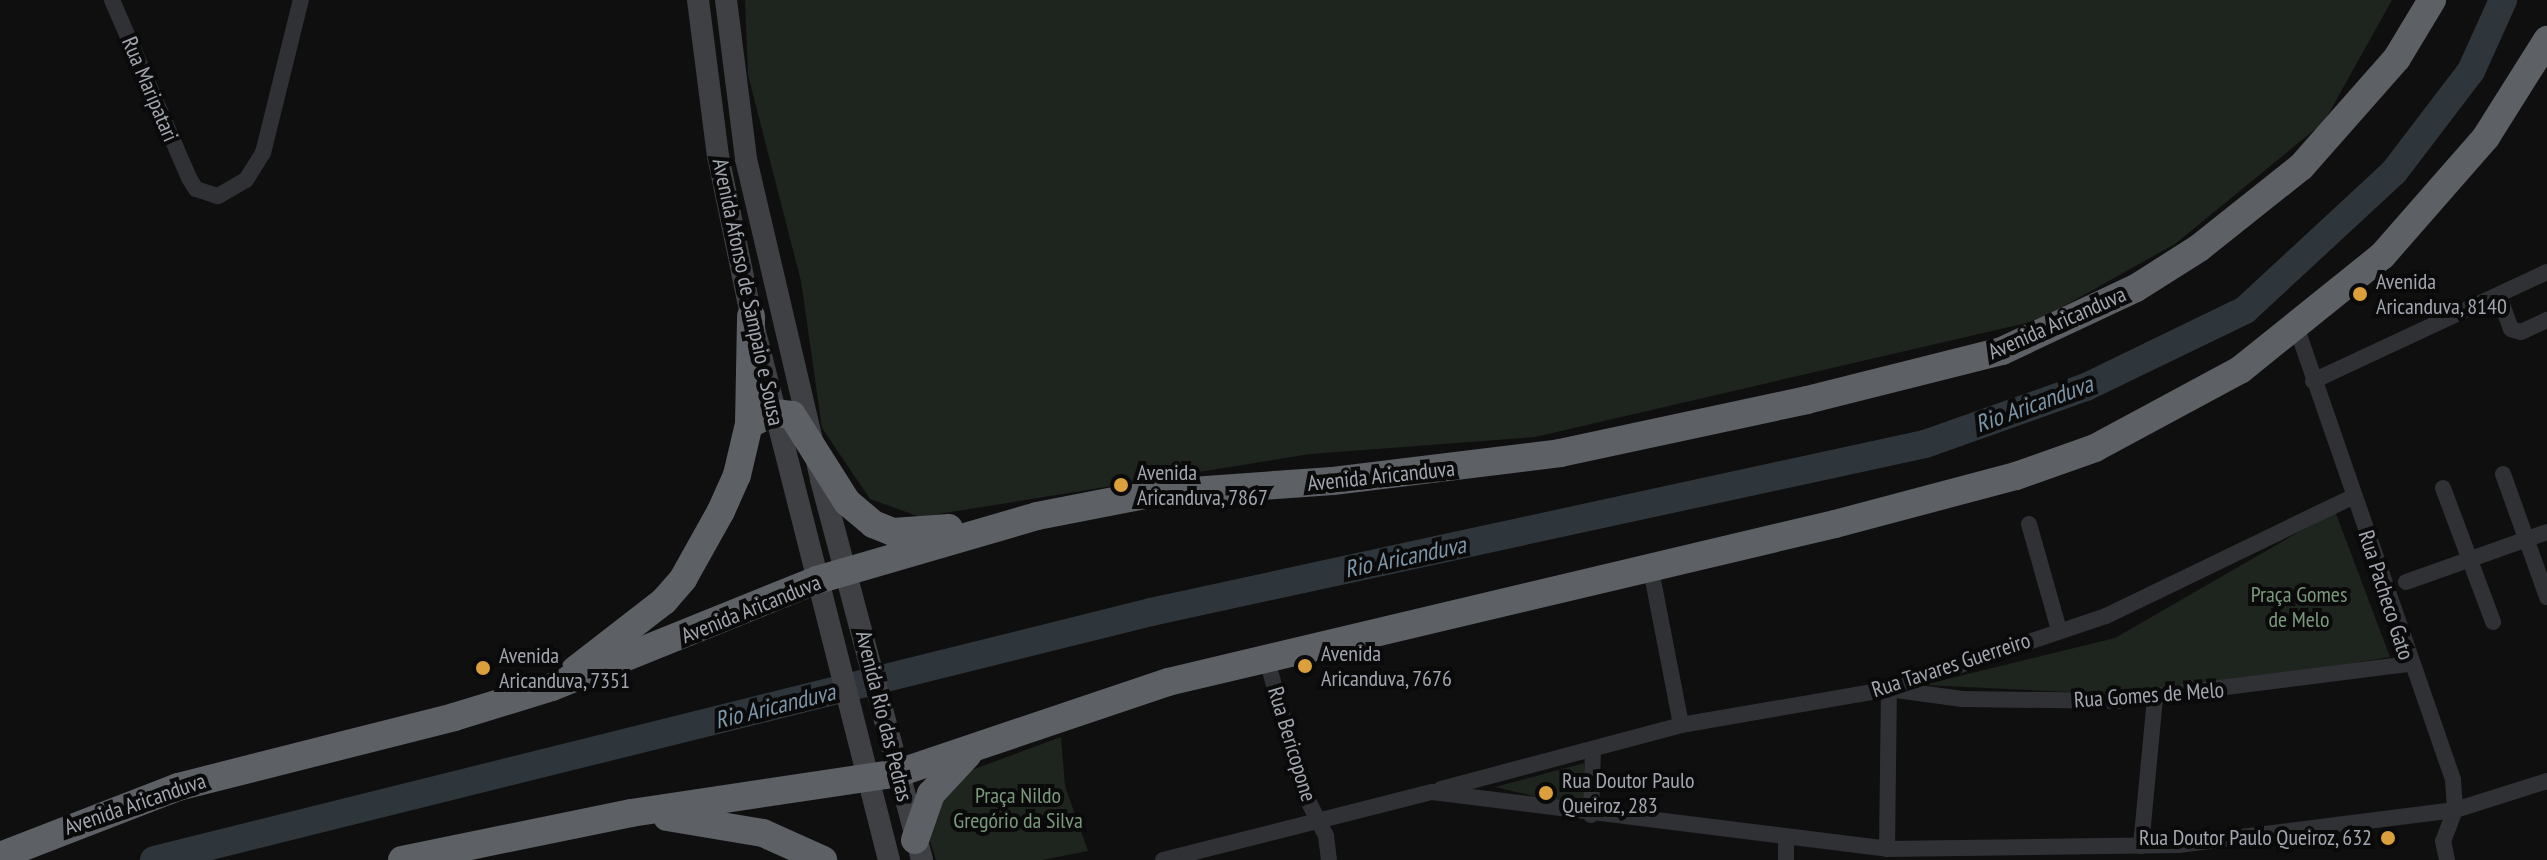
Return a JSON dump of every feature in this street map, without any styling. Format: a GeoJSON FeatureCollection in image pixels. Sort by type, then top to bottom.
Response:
{"type":"FeatureCollection","features":[{"type":"Feature","properties":{"kind":"highway","name":"Avenida Aricanduva"},"geometry":{"type":"LineString","coordinates":[[0,856],[178,787],[552,687],[817,580],[1037,516],[1150,494],[1348,480],[1560,453],[1807,400],[2002,351],[2136,288],[2199,248],[2301,167],[2397,58],[2432,0]]}},
{"type":"Feature","properties":{"kind":"highway"},"geometry":{"type":"LineString","coordinates":[[402,860],[631,813],[898,773],[1168,682],[1268,663],[1651,570],[2016,476],[2095,448],[2240,370],[2297,329],[2427,210],[2486,137],[2547,40]]}},
{"type":"Feature","properties":{"kind":"highway"},"geometry":{"type":"LineString","coordinates":[[552,687],[632,628],[683,579],[737,475],[761,418],[751,316]]}},
{"type":"Feature","properties":{"kind":"highway"},"geometry":{"type":"LineString","coordinates":[[761,418],[799,421],[847,502],[884,529],[925,531],[1037,516]]}},
{"type":"Feature","properties":{"kind":"highway"},"geometry":{"type":"LineString","coordinates":[[919,850],[940,780],[983,743]]}},
{"type":"Feature","properties":{"kind":"highway"},"geometry":{"type":"LineString","coordinates":[[631,813],[763,833],[823,860]]}},
{"type":"Feature","properties":{"kind":"main road","name":"Avenida Afonso de Sampaio e Sousa"},"geometry":{"type":"LineString","coordinates":[[698,0],[718,156],[751,316]]}},
{"type":"Feature","properties":{"kind":"main road","name":"Avenida Afonso de Sampaio e Sousa"},"geometry":{"type":"LineString","coordinates":[[726,0],[746,159],[847,571]]}},
{"type":"Feature","properties":{"kind":"main road","name":"Avenida Afonso de Sampaio e Sousa"},"geometry":{"type":"LineString","coordinates":[[761,418],[817,580]]}},
{"type":"Feature","properties":{"kind":"main road","name":"Avenida Rio das Pedras"},"geometry":{"type":"LineString","coordinates":[[847,571],[919,850]]}},
{"type":"Feature","properties":{"kind":"main road","name":"Avenida Rio das Pedras"},"geometry":{"type":"LineString","coordinates":[[817,580],[889,860]]}},
{"type":"Feature","properties":{"kind":"street","name":"Rua Maripatari"},"geometry":{"type":"LineString","coordinates":[[112,0],[189,178],[196,189],[218,196],[246,180],[263,153],[301,0]]}},
{"type":"Feature","properties":{"kind":"street"},"geometry":{"type":"LineString","coordinates":[[2313,381],[2547,272]]}},
{"type":"Feature","properties":{"kind":"street"},"geometry":{"type":"LineString","coordinates":[[2499,296],[2511,329],[2521,332],[2547,320]]}},
{"type":"Feature","properties":{"kind":"street","name":"Rua Pacheco Gato"},"geometry":{"type":"LineString","coordinates":[[2297,329],[2354,496],[2396,587],[2408,664],[2453,780],[2455,810],[2443,841],[2447,860]]}},
{"type":"Feature","properties":{"kind":"street"},"geometry":{"type":"LineString","coordinates":[[2503,474],[2547,597]]}},
{"type":"Feature","properties":{"kind":"street"},"geometry":{"type":"LineString","coordinates":[[2443,488],[2493,622]]}},
{"type":"Feature","properties":{"kind":"street","name":"Rua Tavares Guerreiro"},"geometry":{"type":"LineString","coordinates":[[1163,860],[1320,823],[1681,725],[1889,689],[2059,630],[2176,585],[2354,496]]}},
{"type":"Feature","properties":{"kind":"street"},"geometry":{"type":"LineString","coordinates":[[2029,524],[2059,630]]}},
{"type":"Feature","properties":{"kind":"street"},"geometry":{"type":"LineString","coordinates":[[2396,587],[2547,532]]}},
{"type":"Feature","properties":{"kind":"street"},"geometry":{"type":"LineString","coordinates":[[1651,570],[1681,725]]}},
{"type":"Feature","properties":{"kind":"street","name":"Rua Bericopone"},"geometry":{"type":"LineString","coordinates":[[1268,663],[1302,789],[1320,823],[1329,860]]}},
{"type":"Feature","properties":{"kind":"street","name":"Rua Gomes de Melo"},"geometry":{"type":"LineString","coordinates":[[1889,689],[1962,699],[2155,699],[2408,664]]}},
{"type":"Feature","properties":{"kind":"street"},"geometry":{"type":"LineString","coordinates":[[1887,849],[1889,689]]}},
{"type":"Feature","properties":{"kind":"street"},"geometry":{"type":"LineString","coordinates":[[2141,846],[2155,699]]}},
{"type":"Feature","properties":{"kind":"street"},"geometry":{"type":"LineString","coordinates":[[1591,815],[1593,749]]}},
{"type":"Feature","properties":{"kind":"street"},"geometry":{"type":"LineString","coordinates":[[1432,792],[1786,840],[1887,849],[2141,846],[2455,810],[2547,781]]}},
{"type":"Feature","properties":{"kind":"street"},"geometry":{"type":"LineString","coordinates":[[1786,840],[1786,860]]}},
{"type":"Feature","properties":{"kind":"green space"},"geometry":{"type":"Polygon","coordinates":[[[745,0],[2392,0],[2324,122],[2175,244],[2039,320],[1535,437],[1310,454],[920,517],[870,499],[822,428],[801,281],[748,75],[745,0]]]}},
{"type":"Feature","properties":{"kind":"green space","name":"Praça Gomes de Melo"},"geometry":{"type":"Polygon","coordinates":[[[2335,511],[2390,657],[2155,696],[1923,685],[2115,638],[2335,511]]]}},
{"type":"Feature","properties":{"kind":"green space","name":"Praça Nildo Gregório da Silva"},"geometry":{"type":"Polygon","coordinates":[[[1061,737],[1065,786],[1088,851],[1042,860],[936,860],[925,826],[950,778],[1061,737]]]}},
{"type":"Feature","properties":{"kind":"green space"},"geometry":{"type":"Polygon","coordinates":[[[1584,763],[1584,808],[1495,787],[1584,763]]]}},
{"type":"Feature","properties":{"kind":"waterway","name":"Rio Aricanduva"},"geometry":{"type":"LineString","coordinates":[[154,860],[1151,612],[1925,444],[2086,387],[2245,310],[2394,172],[2471,71],[2503,0]]}},
{"type":"Feature","properties":{"kind":"place","name":"Avenida Aricanduva, 8140"},"geometry":{"type":"Point","coordinates":[2360,294]}},
{"type":"Feature","properties":{"kind":"place","name":"Avenida Aricanduva, 7867"},"geometry":{"type":"Point","coordinates":[1121,485]}},
{"type":"Feature","properties":{"kind":"place","name":"Avenida Aricanduva, 7676"},"geometry":{"type":"Point","coordinates":[1305,666]}},
{"type":"Feature","properties":{"kind":"place","name":"Avenida Aricanduva, 7351"},"geometry":{"type":"Point","coordinates":[483,668]}},
{"type":"Feature","properties":{"kind":"place","name":"Rua Doutor Paulo Queiroz, 283"},"geometry":{"type":"Point","coordinates":[1546,793]}},
{"type":"Feature","properties":{"kind":"place","name":"Rua Doutor Paulo Queiroz, 632"},"geometry":{"type":"Point","coordinates":[2388,838]}}]}
